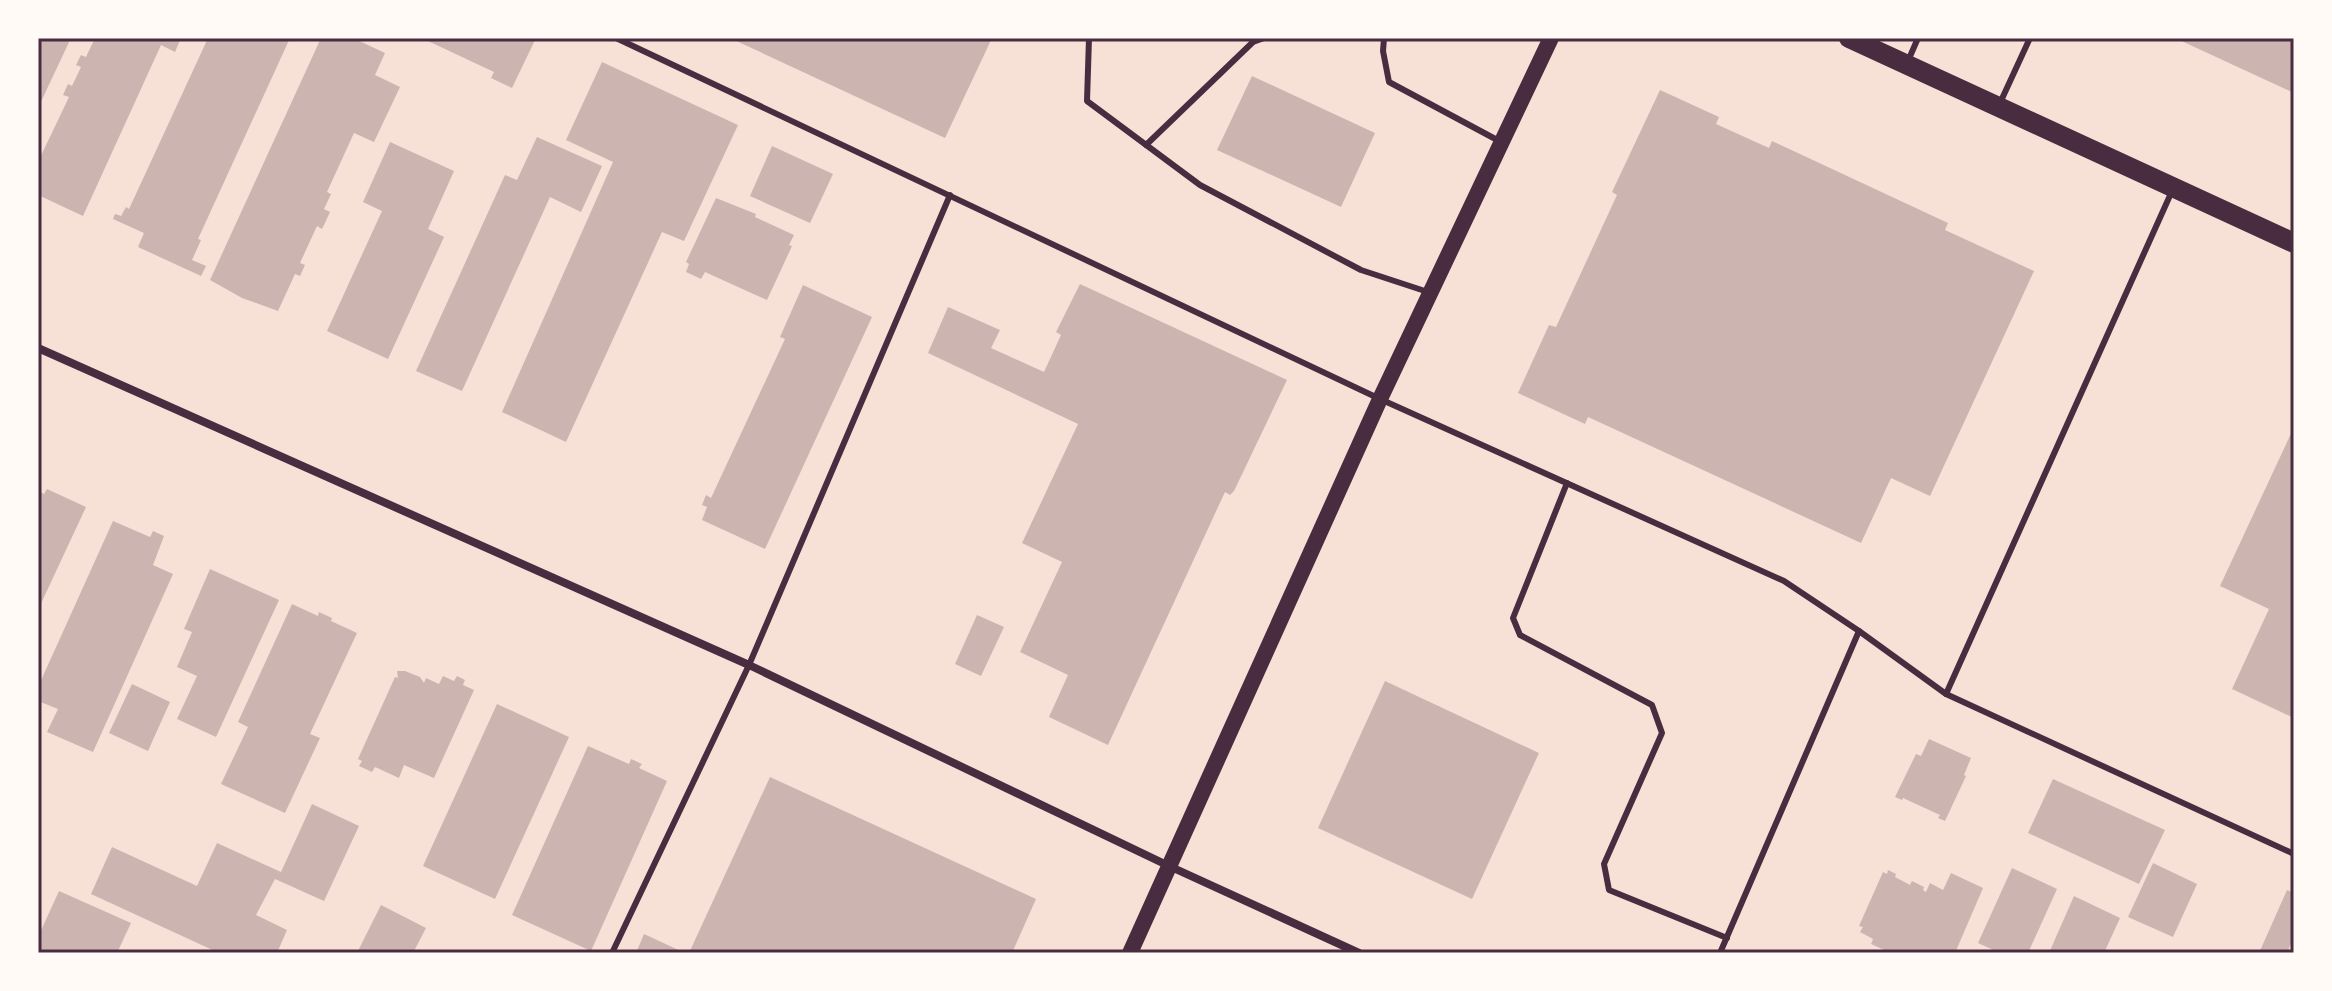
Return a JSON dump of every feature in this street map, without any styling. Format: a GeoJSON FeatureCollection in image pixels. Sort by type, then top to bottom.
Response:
{"type":"FeatureCollection","features":[{"type":"Feature","properties":{"kind":"main road"},"geometry":{"type":"LineString","coordinates":[[1130,953],[1380,399],[1551,38]]}},
{"type":"Feature","properties":{"kind":"main road"},"geometry":{"type":"LineString","coordinates":[[1849,38],[2294,243]]}},
{"type":"Feature","properties":{"kind":"street"},"geometry":{"type":"LineString","coordinates":[[38,348],[749,665],[1169,866],[1359,953]]}},
{"type":"Feature","properties":{"kind":"lane"},"geometry":{"type":"LineString","coordinates":[[616,38],[1380,399],[1784,581],[1946,694],[2294,854]]}},
{"type":"Feature","properties":{"kind":"lane"},"geometry":{"type":"LineString","coordinates":[[1089,38],[1087,101],[1146,145],[1200,185],[1345,262],[1431,292]]}},
{"type":"Feature","properties":{"kind":"lane"},"geometry":{"type":"LineString","coordinates":[[1146,145],[1253,42],[1264,38]]}},
{"type":"Feature","properties":{"kind":"lane"},"geometry":{"type":"LineString","coordinates":[[1384,38],[1383,51],[1389,82],[1501,142]]}},
{"type":"Feature","properties":{"kind":"lane"},"geometry":{"type":"LineString","coordinates":[[1907,65],[1918,38]]}},
{"type":"Feature","properties":{"kind":"lane"},"geometry":{"type":"LineString","coordinates":[[1998,106],[2030,38]]}},
{"type":"Feature","properties":{"kind":"lane"},"geometry":{"type":"LineString","coordinates":[[1946,694],[2174,187]]}},
{"type":"Feature","properties":{"kind":"lane"},"geometry":{"type":"LineString","coordinates":[[612,953],[749,665],[950,195]]}},
{"type":"Feature","properties":{"kind":"lane"},"geometry":{"type":"LineString","coordinates":[[1567,483],[1513,618],[1520,635],[1652,705],[1662,733],[1604,864],[1609,890],[1727,938]]}},
{"type":"Feature","properties":{"kind":"lane"},"geometry":{"type":"LineString","coordinates":[[1720,953],[1859,631]]}},
{"type":"Feature","properties":{"kind":"building"},"geometry":{"type":"Polygon","coordinates":[[[38,38],[71,38],[38,108],[38,38]]]}},
{"type":"Feature","properties":{"kind":"building"},"geometry":{"type":"Polygon","coordinates":[[[95,38],[181,38],[175,52],[161,45],[83,216],[38,195],[38,162],[69,97],[63,95],[68,84],[72,86],[81,67],[76,65],[81,55],[86,57],[95,38]]]}},
{"type":"Feature","properties":{"kind":"building"},"geometry":{"type":"Polygon","coordinates":[[[208,38],[290,38],[198,239],[201,240],[192,260],[206,266],[201,276],[138,247],[144,233],[113,219],[115,214],[121,216],[126,207],[129,209],[208,38]]]}},
{"type":"Feature","properties":{"kind":"building"},"geometry":{"type":"Polygon","coordinates":[[[321,38],[353,38],[385,53],[375,75],[400,87],[374,142],[354,133],[327,192],[331,194],[324,209],[330,212],[322,229],[317,226],[300,263],[305,265],[300,276],[295,274],[278,311],[242,298],[210,280],[321,38]]]}},
{"type":"Feature","properties":{"kind":"building"},"geometry":{"type":"Polygon","coordinates":[[[429,38],[536,38],[512,88],[491,78],[494,72],[428,41],[429,38]]]}},
{"type":"Feature","properties":{"kind":"building"},"geometry":{"type":"Polygon","coordinates":[[[730,38],[992,38],[945,138],[730,38]]]}},
{"type":"Feature","properties":{"kind":"building"},"geometry":{"type":"Polygon","coordinates":[[[2175,38],[2294,38],[2294,93],[2175,38]]]}},
{"type":"Feature","properties":{"kind":"building"},"geometry":{"type":"Polygon","coordinates":[[[602,62],[738,125],[684,241],[662,232],[566,442],[502,412],[613,162],[566,140],[602,62]]]}},
{"type":"Feature","properties":{"kind":"building"},"geometry":{"type":"Polygon","coordinates":[[[1252,76],[1375,133],[1341,207],[1217,150],[1252,76]]]}},
{"type":"Feature","properties":{"kind":"building"},"geometry":{"type":"Polygon","coordinates":[[[1660,90],[1719,117],[1716,124],[1769,148],[1772,141],[1948,223],[1945,230],[2034,271],[1930,496],[1891,478],[1861,543],[1588,417],[1585,424],[1518,393],[1549,325],[1556,327],[1617,195],[1612,192],[1660,90]]]}},
{"type":"Feature","properties":{"kind":"building"},"geometry":{"type":"Polygon","coordinates":[[[537,137],[602,166],[581,212],[550,197],[462,391],[416,371],[505,175],[517,180],[537,137]]]}},
{"type":"Feature","properties":{"kind":"building"},"geometry":{"type":"Polygon","coordinates":[[[390,142],[454,171],[428,229],[444,237],[388,359],[327,331],[382,211],[363,202],[390,142]]]}},
{"type":"Feature","properties":{"kind":"building"},"geometry":{"type":"Polygon","coordinates":[[[772,146],[833,174],[810,223],[750,196],[772,146]]]}},
{"type":"Feature","properties":{"kind":"building"},"geometry":{"type":"Polygon","coordinates":[[[716,198],[756,214],[755,217],[794,235],[767,300],[705,272],[701,279],[686,272],[689,264],[686,262],[716,198]]]}},
{"type":"Feature","properties":{"kind":"building"},"geometry":{"type":"Polygon","coordinates":[[[1080,284],[1287,380],[1234,491],[1230,495],[1225,492],[1108,745],[1049,717],[1068,675],[1020,652],[1062,562],[1022,543],[1078,424],[928,353],[948,307],[1000,330],[991,348],[1044,372],[1061,335],[1056,332],[1080,284]]]}},
{"type":"Feature","properties":{"kind":"building"},"geometry":{"type":"Polygon","coordinates":[[[803,285],[872,317],[765,549],[702,520],[707,507],[702,505],[706,495],[711,498],[785,339],[780,337],[803,285]]]}},
{"type":"Feature","properties":{"kind":"building"},"geometry":{"type":"Polygon","coordinates":[[[2294,427],[2294,718],[2232,689],[2269,609],[2220,586],[2294,427]]]}},
{"type":"Feature","properties":{"kind":"building"},"geometry":{"type":"Polygon","coordinates":[[[47,489],[86,507],[38,610],[38,491],[44,494],[47,489]]]}},
{"type":"Feature","properties":{"kind":"building"},"geometry":{"type":"Polygon","coordinates":[[[113,521],[150,537],[153,531],[164,536],[153,565],[173,574],[93,752],[47,732],[58,709],[38,701],[38,687],[113,521]]]}},
{"type":"Feature","properties":{"kind":"building"},"geometry":{"type":"Polygon","coordinates":[[[210,569],[279,600],[216,737],[177,719],[197,676],[177,667],[192,632],[184,629],[210,569]]]}},
{"type":"Feature","properties":{"kind":"building"},"geometry":{"type":"Polygon","coordinates":[[[292,604],[318,616],[319,612],[357,633],[310,734],[320,738],[285,813],[221,784],[248,727],[238,722],[292,604]]]}},
{"type":"Feature","properties":{"kind":"building"},"geometry":{"type":"Polygon","coordinates":[[[977,615],[1004,627],[981,676],[955,664],[977,615]]]}},
{"type":"Feature","properties":{"kind":"building"},"geometry":{"type":"Polygon","coordinates":[[[397,671],[420,677],[424,683],[426,678],[439,684],[443,676],[454,681],[457,676],[465,680],[463,685],[474,690],[434,778],[404,765],[399,778],[375,767],[372,772],[359,766],[362,761],[358,759],[395,677],[398,678],[397,671]]]}},
{"type":"Feature","properties":{"kind":"building"},"geometry":{"type":"Polygon","coordinates":[[[1385,681],[1539,753],[1472,899],[1318,828],[1385,681]]]}},
{"type":"Feature","properties":{"kind":"building"},"geometry":{"type":"Polygon","coordinates":[[[132,684],[170,702],[148,751],[109,733],[132,684]]]}},
{"type":"Feature","properties":{"kind":"building"},"geometry":{"type":"Polygon","coordinates":[[[497,704],[569,737],[495,899],[423,866],[497,704]]]}},
{"type":"Feature","properties":{"kind":"building"},"geometry":{"type":"Polygon","coordinates":[[[1929,739],[1971,758],[1945,821],[1938,818],[1940,815],[1895,797],[1916,754],[1921,756],[1929,739]]]}},
{"type":"Feature","properties":{"kind":"building"},"geometry":{"type":"Polygon","coordinates":[[[588,746],[629,764],[631,759],[642,764],[639,768],[667,781],[591,951],[512,915],[588,746]]]}},
{"type":"Feature","properties":{"kind":"building"},"geometry":{"type":"Polygon","coordinates":[[[770,777],[1036,899],[1012,953],[689,953],[770,777]]]}},
{"type":"Feature","properties":{"kind":"building"},"geometry":{"type":"Polygon","coordinates":[[[2053,779],[2165,830],[2139,884],[2028,833],[2053,779]]]}},
{"type":"Feature","properties":{"kind":"building"},"geometry":{"type":"Polygon","coordinates":[[[312,804],[359,826],[324,901],[275,879],[256,915],[287,930],[277,953],[219,953],[91,894],[112,847],[197,886],[217,843],[281,872],[312,804]]]}},
{"type":"Feature","properties":{"kind":"building"},"geometry":{"type":"Polygon","coordinates":[[[2153,863],[2197,884],[2173,937],[2128,917],[2153,863]]]}},
{"type":"Feature","properties":{"kind":"building"},"geometry":{"type":"Polygon","coordinates":[[[2012,868],[2057,889],[2028,953],[2000,953],[1978,943],[2012,868]]]}},
{"type":"Feature","properties":{"kind":"building"},"geometry":{"type":"Polygon","coordinates":[[[1888,870],[1910,885],[1912,881],[1924,887],[1926,892],[1930,883],[1943,890],[1951,873],[1983,888],[1955,953],[1891,953],[1871,944],[1873,939],[1860,932],[1863,927],[1859,926],[1883,872],[1887,874],[1888,870]]]}},
{"type":"Feature","properties":{"kind":"building"},"geometry":{"type":"Polygon","coordinates":[[[2287,890],[2294,893],[2294,936],[2287,953],[2259,953],[2287,890]]]}},
{"type":"Feature","properties":{"kind":"building"},"geometry":{"type":"Polygon","coordinates":[[[59,891],[131,923],[117,953],[38,953],[38,937],[59,891]]]}},
{"type":"Feature","properties":{"kind":"building"},"geometry":{"type":"Polygon","coordinates":[[[2074,896],[2120,918],[2104,953],[2049,953],[2074,896]]]}},
{"type":"Feature","properties":{"kind":"building"},"geometry":{"type":"Polygon","coordinates":[[[381,905],[426,928],[413,953],[357,953],[381,905]]]}},
{"type":"Feature","properties":{"kind":"building"},"geometry":{"type":"Polygon","coordinates":[[[644,934],[685,953],[636,953],[644,934]]]}}]}
